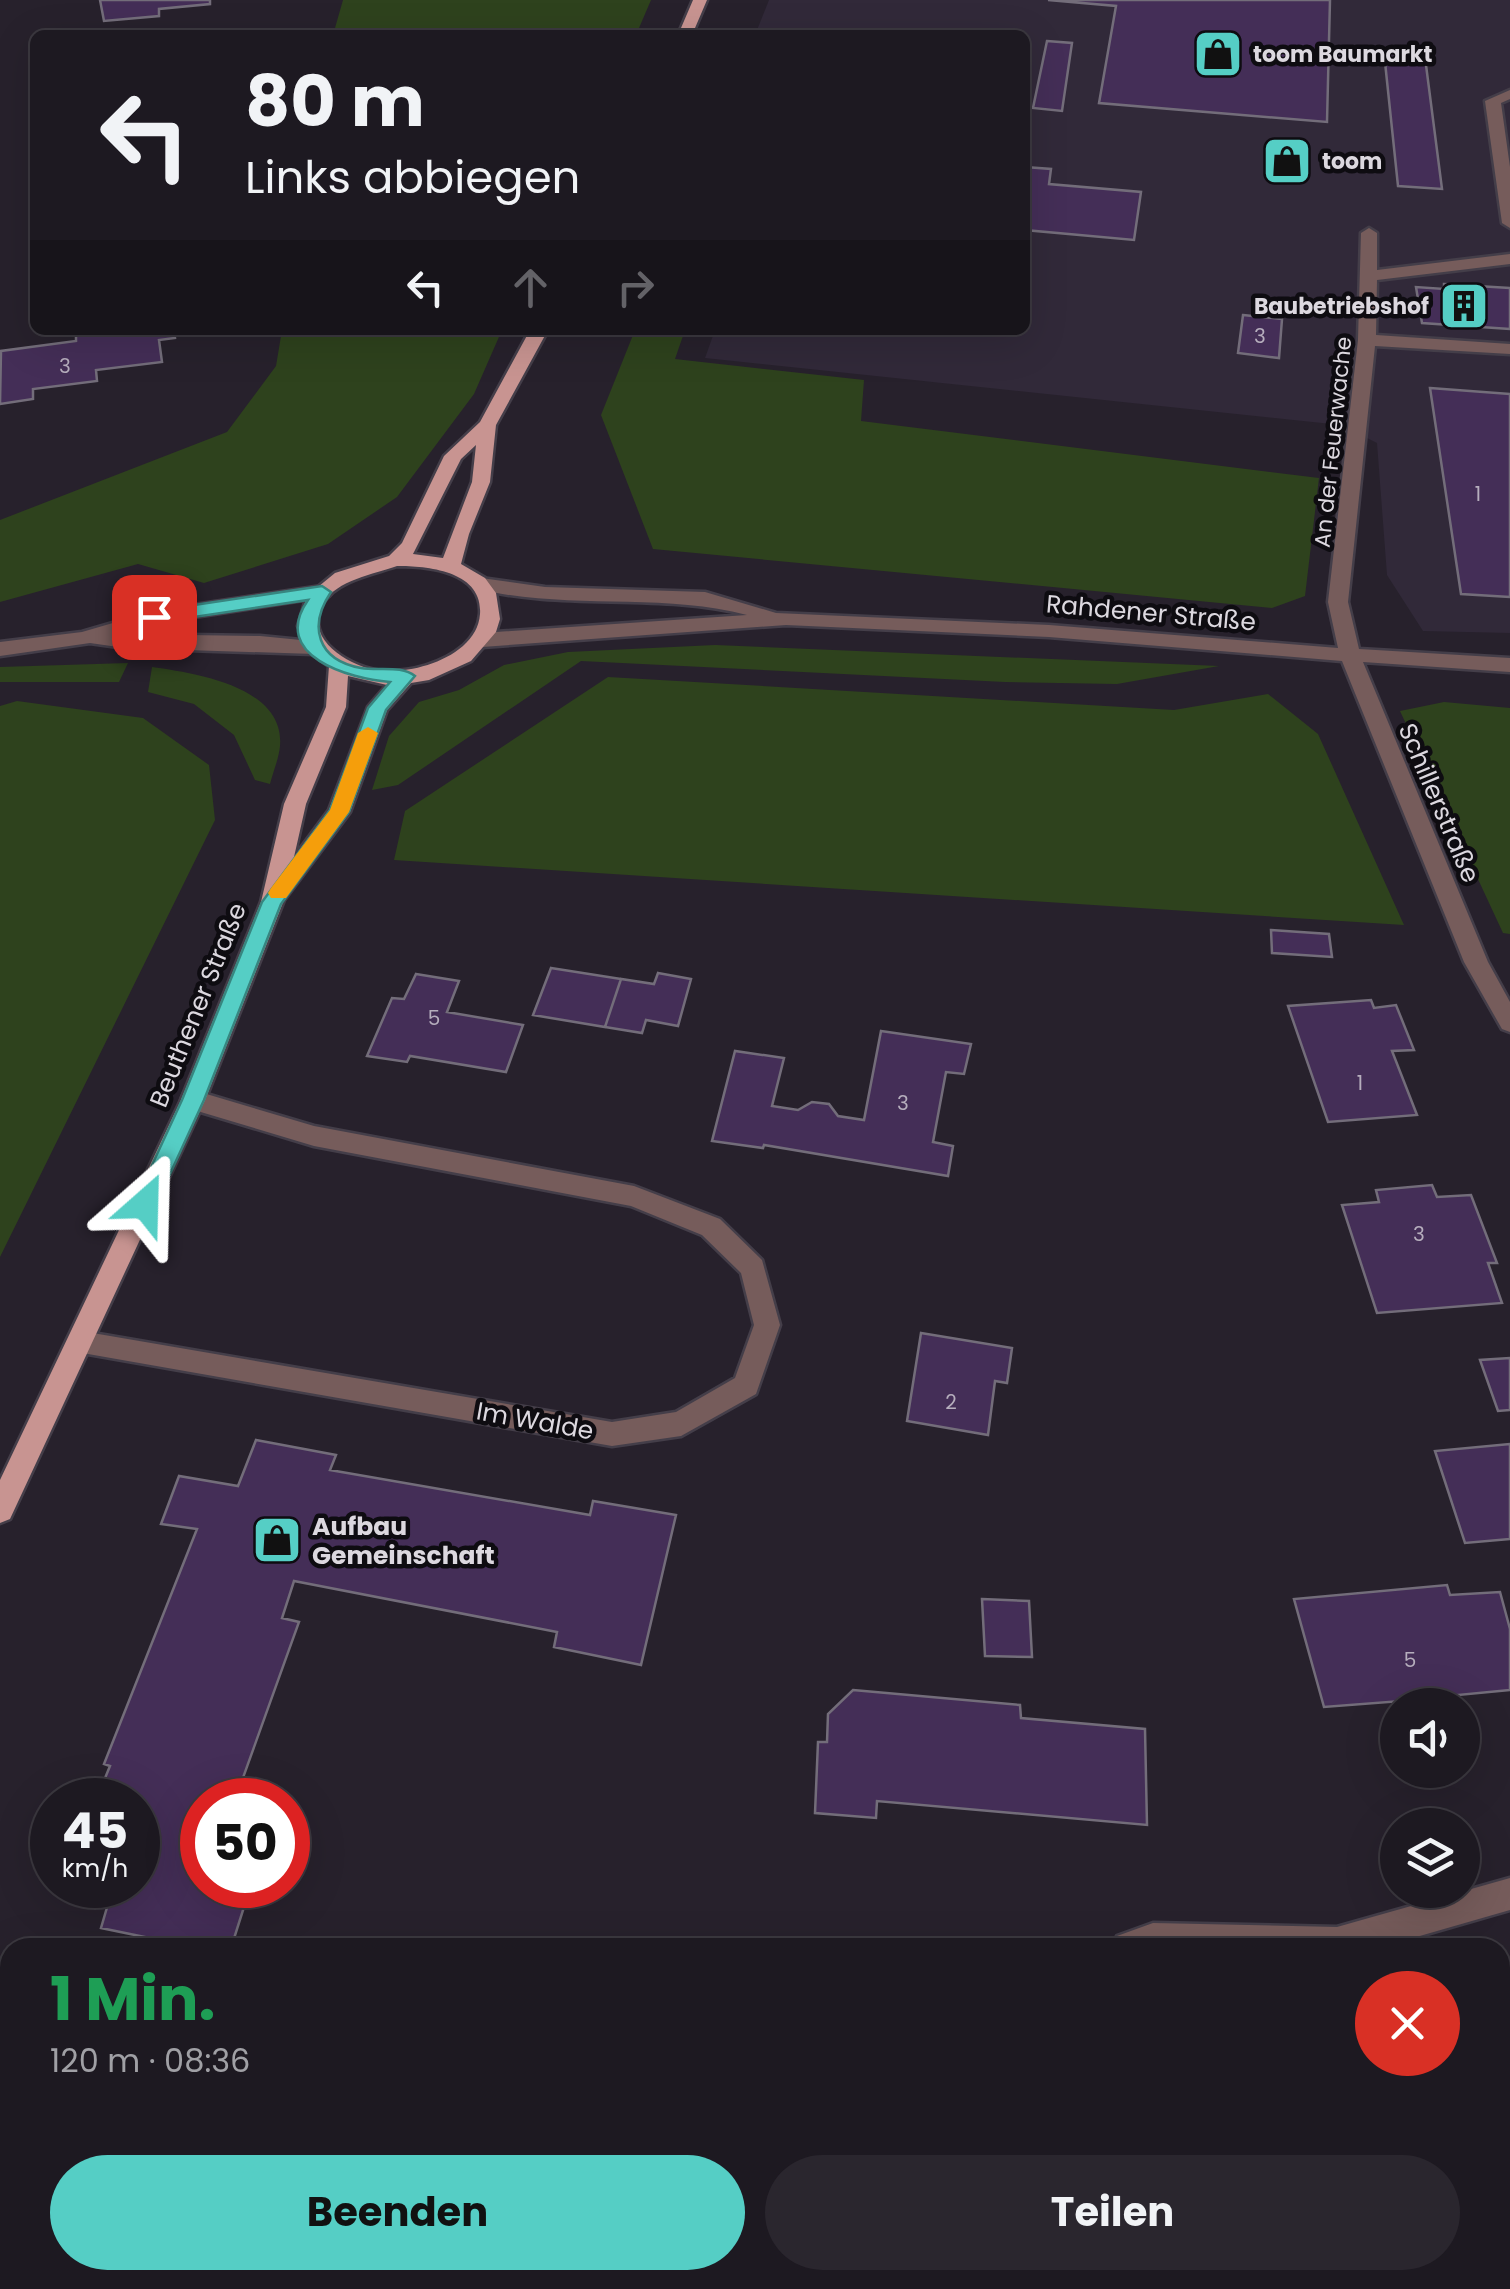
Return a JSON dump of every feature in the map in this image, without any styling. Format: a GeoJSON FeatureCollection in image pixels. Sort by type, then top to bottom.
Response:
{"type":"FeatureCollection","features":[{"type":"Feature","properties":{"kind":"main road"},"geometry":{"type":"LineString","coordinates":[[687,30],[700,0]]}},
{"type":"Feature","properties":{"kind":"main road"},"geometry":{"type":"LineString","coordinates":[[452,566],[458,534],[480,482],[488,425],[536,335]]}},
{"type":"Feature","properties":{"kind":"main road"},"geometry":{"type":"LineString","coordinates":[[396,560],[410,546],[453,456],[488,425]]}},
{"type":"Feature","properties":{"kind":"main road"},"geometry":{"type":"LineString","coordinates":[[396,560],[452,566],[481,584],[491,602],[492,621],[482,640],[463,657],[436,670],[405,676],[370,676],[338,667],[314,648],[307,629],[310,610],[322,592],[354,571],[396,560]]}},
{"type":"Feature","properties":{"kind":"main road","name":"Beuthener Straße"},"geometry":{"type":"LineString","coordinates":[[0,1510],[193,1100],[272,902],[295,804],[336,706],[338,667]]}},
{"type":"Feature","properties":{"kind":"main road","name":"Beuthener Straße"},"geometry":{"type":"LineString","coordinates":[[272,902],[339,812],[378,708],[405,676]]}},
{"type":"Feature","properties":{"kind":"street"},"geometry":{"type":"LineString","coordinates":[[1510,94],[1492,101],[1510,224]]}},
{"type":"Feature","properties":{"kind":"street","name":"An der Feuerwache"},"geometry":{"type":"LineString","coordinates":[[1350,655],[1338,602],[1367,340],[1369,233]]}},
{"type":"Feature","properties":{"kind":"street"},"geometry":{"type":"LineString","coordinates":[[1369,276],[1510,259]]}},
{"type":"Feature","properties":{"kind":"street"},"geometry":{"type":"LineString","coordinates":[[1367,340],[1510,349]]}},
{"type":"Feature","properties":{"kind":"street","name":"Rahdener Straße"},"geometry":{"type":"LineString","coordinates":[[481,584],[545,593],[705,598],[786,619]]}},
{"type":"Feature","properties":{"kind":"street"},"geometry":{"type":"LineString","coordinates":[[0,649],[83,638],[154,617],[322,592]]}},
{"type":"Feature","properties":{"kind":"street","name":"Rahdener Straße"},"geometry":{"type":"LineString","coordinates":[[482,640],[786,619],[1049,631],[1510,665]]}},
{"type":"Feature","properties":{"kind":"street"},"geometry":{"type":"LineString","coordinates":[[83,638],[152,644],[286,644],[314,648]]}},
{"type":"Feature","properties":{"kind":"street","name":"Schillerstraße"},"geometry":{"type":"LineString","coordinates":[[1350,655],[1476,962],[1510,1023]]}},
{"type":"Feature","properties":{"kind":"street","name":"Im Walde"},"geometry":{"type":"LineString","coordinates":[[81,1343],[612,1434],[681,1424],[746,1386],[767,1325],[753,1268],[711,1227],[634,1196],[314,1136],[193,1100]]}},
{"type":"Feature","properties":{"kind":"street"},"geometry":{"type":"LineString","coordinates":[[1358,1938],[1510,1894]]}},
{"type":"Feature","properties":{"kind":"shaded area"},"geometry":{"type":"Polygon","coordinates":[[[769,0],[1510,0],[1510,633],[1423,631],[1387,575],[1377,443],[1341,425],[705,358],[713,335],[1030,335],[1030,30],[757,30],[769,0]]]}},
{"type":"Feature","properties":{"kind":"green space"},"geometry":{"type":"Polygon","coordinates":[[[343,0],[651,0],[638,30],[334,30],[343,0]]]}},
{"type":"Feature","properties":{"kind":"green space"},"geometry":{"type":"Polygon","coordinates":[[[281,335],[500,335],[474,394],[397,497],[328,544],[204,583],[138,564],[0,602],[0,520],[227,432],[276,366],[281,335]]]}},
{"type":"Feature","properties":{"kind":"green space"},"geometry":{"type":"Polygon","coordinates":[[[633,335],[683,335],[675,359],[864,380],[861,421],[1319,478],[1305,596],[1272,608],[653,549],[601,415],[633,335]]]}},
{"type":"Feature","properties":{"kind":"green space"},"geometry":{"type":"Polygon","coordinates":[[[715,645],[1219,666],[1117,684],[581,661],[398,785],[372,790],[389,736],[419,702],[459,690],[504,665],[568,652],[715,645]]]}},
{"type":"Feature","properties":{"kind":"green space"},"geometry":{"type":"Polygon","coordinates":[[[128,663],[119,682],[0,682],[0,667],[128,663]]]}},
{"type":"Feature","properties":{"kind":"green space"},"geometry":{"type":"Polygon","coordinates":[[[152,667],[234,686],[268,709],[278,726],[280,746],[270,784],[255,780],[234,735],[194,704],[148,692],[152,667]]]}},
{"type":"Feature","properties":{"kind":"green space"},"geometry":{"type":"Polygon","coordinates":[[[608,677],[1174,710],[1268,694],[1318,734],[1404,925],[394,860],[405,811],[608,677]]]}},
{"type":"Feature","properties":{"kind":"green space"},"geometry":{"type":"Polygon","coordinates":[[[17,701],[143,718],[209,765],[215,820],[0,1257],[0,706],[17,701]]]}},
{"type":"Feature","properties":{"kind":"green space"},"geometry":{"type":"Polygon","coordinates":[[[1444,702],[1510,708],[1510,934],[1503,933],[1400,711],[1444,702]]]}},
{"type":"Feature","properties":{"kind":"building"},"geometry":{"type":"Polygon","coordinates":[[[100,0],[210,0],[210,4],[159,9],[159,16],[104,21],[100,0]]]}},
{"type":"Feature","properties":{"kind":"building","name":"toom Baumarkt"},"geometry":{"type":"Polygon","coordinates":[[[1048,0],[1330,0],[1327,122],[1099,103],[1116,6],[1048,0]]]}},
{"type":"Feature","properties":{"kind":"building"},"geometry":{"type":"Polygon","coordinates":[[[1047,41],[1072,43],[1062,111],[1033,108],[1047,41]]]}},
{"type":"Feature","properties":{"kind":"building"},"geometry":{"type":"Polygon","coordinates":[[[1385,62],[1426,65],[1442,189],[1398,186],[1385,62]]]}},
{"type":"Feature","properties":{"kind":"building"},"geometry":{"type":"Polygon","coordinates":[[[1030,167],[1051,169],[1049,184],[1141,192],[1134,240],[1030,230],[1030,167]]]}},
{"type":"Feature","properties":{"kind":"building","name":"Baubetriebshof"},"geometry":{"type":"Polygon","coordinates":[[[1444,284],[1510,288],[1510,329],[1422,323],[1416,287],[1444,289],[1444,284]]]}},
{"type":"Feature","properties":{"kind":"building"},"geometry":{"type":"Polygon","coordinates":[[[1243,315],[1282,319],[1279,358],[1238,353],[1243,315]]]}},
{"type":"Feature","properties":{"kind":"building"},"geometry":{"type":"Polygon","coordinates":[[[76,335],[175,338],[159,340],[162,362],[96,370],[97,381],[33,389],[33,399],[0,404],[1,351],[76,341],[76,335]]]}},
{"type":"Feature","properties":{"kind":"building"},"geometry":{"type":"Polygon","coordinates":[[[1430,388],[1510,394],[1510,597],[1461,594],[1430,388]]]}},
{"type":"Feature","properties":{"kind":"building"},"geometry":{"type":"Polygon","coordinates":[[[1271,930],[1329,934],[1332,957],[1272,953],[1271,930]]]}},
{"type":"Feature","properties":{"kind":"building"},"geometry":{"type":"Polygon","coordinates":[[[551,968],[621,979],[605,1027],[533,1015],[551,968]]]}},
{"type":"Feature","properties":{"kind":"building"},"geometry":{"type":"Polygon","coordinates":[[[658,973],[691,979],[678,1026],[646,1020],[642,1033],[605,1027],[621,979],[654,984],[658,973]]]}},
{"type":"Feature","properties":{"kind":"building"},"geometry":{"type":"Polygon","coordinates":[[[416,974],[459,981],[447,1012],[523,1025],[506,1072],[410,1056],[407,1062],[367,1056],[392,998],[404,999],[416,974]]]}},
{"type":"Feature","properties":{"kind":"building"},"geometry":{"type":"Polygon","coordinates":[[[1371,1000],[1374,1008],[1396,1005],[1414,1050],[1392,1051],[1417,1115],[1328,1122],[1288,1006],[1371,1000]]]}},
{"type":"Feature","properties":{"kind":"building"},"geometry":{"type":"Polygon","coordinates":[[[881,1031],[971,1044],[964,1074],[946,1072],[933,1142],[953,1146],[948,1176],[764,1145],[763,1148],[712,1141],[735,1051],[784,1058],[772,1106],[798,1110],[812,1102],[829,1104],[838,1116],[864,1120],[881,1031]]]}},
{"type":"Feature","properties":{"kind":"building"},"geometry":{"type":"Polygon","coordinates":[[[1432,1185],[1437,1197],[1471,1195],[1497,1263],[1488,1263],[1502,1303],[1377,1313],[1342,1205],[1379,1202],[1376,1190],[1432,1185]]]}},
{"type":"Feature","properties":{"kind":"building"},"geometry":{"type":"Polygon","coordinates":[[[921,1333],[1012,1348],[1007,1383],[995,1381],[988,1435],[907,1421],[921,1333]]]}},
{"type":"Feature","properties":{"kind":"building"},"geometry":{"type":"Polygon","coordinates":[[[1510,1358],[1510,1410],[1498,1411],[1480,1360],[1510,1358]]]}},
{"type":"Feature","properties":{"kind":"building"},"geometry":{"type":"Polygon","coordinates":[[[256,1440],[336,1455],[330,1470],[590,1515],[593,1501],[676,1515],[641,1665],[554,1647],[557,1632],[294,1581],[282,1618],[299,1622],[243,1778],[180,1778],[180,1908],[244,1908],[234,1938],[150,1938],[101,1928],[107,1908],[160,1908],[160,1778],[105,1778],[110,1766],[104,1764],[197,1529],[161,1524],[179,1476],[238,1486],[256,1440]]]}},
{"type":"Feature","properties":{"kind":"building"},"geometry":{"type":"Polygon","coordinates":[[[1510,1444],[1510,1539],[1465,1543],[1435,1451],[1510,1444]]]}},
{"type":"Feature","properties":{"kind":"building"},"geometry":{"type":"Polygon","coordinates":[[[1447,1585],[1450,1595],[1500,1592],[1510,1629],[1510,1690],[1480,1693],[1480,1688],[1380,1688],[1380,1703],[1324,1707],[1294,1599],[1447,1585]]]}},
{"type":"Feature","properties":{"kind":"building"},"geometry":{"type":"Polygon","coordinates":[[[982,1599],[1029,1601],[1032,1657],[985,1656],[982,1599]]]}},
{"type":"Feature","properties":{"kind":"building"},"geometry":{"type":"Polygon","coordinates":[[[853,1690],[1020,1705],[1021,1718],[1145,1729],[1147,1825],[877,1801],[876,1818],[815,1813],[818,1742],[827,1742],[828,1714],[853,1690]]]}},
{"type":"Feature","properties":{"kind":"slow traffic"},"geometry":{"type":"LineString","coordinates":[[279,893],[339,812],[368,733]]}},
{"type":"Feature","properties":{"kind":"place","name":"toom Baumarkt"},"geometry":{"type":"Point","coordinates":[1218,54]}},
{"type":"Feature","properties":{"kind":"place","name":"toom"},"geometry":{"type":"Point","coordinates":[1287,161]}},
{"type":"Feature","properties":{"kind":"place","name":"Baubetriebshof"},"geometry":{"type":"Point","coordinates":[1464,306]}},
{"type":"Feature","properties":{"kind":"place","name":"Aufbau Gemeinschaft"},"geometry":{"type":"Point","coordinates":[277,1540]}},
{"type":"Feature","properties":{"kind":"route"},"geometry":{"type":"LineString","coordinates":[[145,1204],[193,1100],[272,902],[339,812],[378,708],[405,676],[358,674],[338,667],[314,648],[307,629],[310,610],[322,592],[154,617]]}}]}
